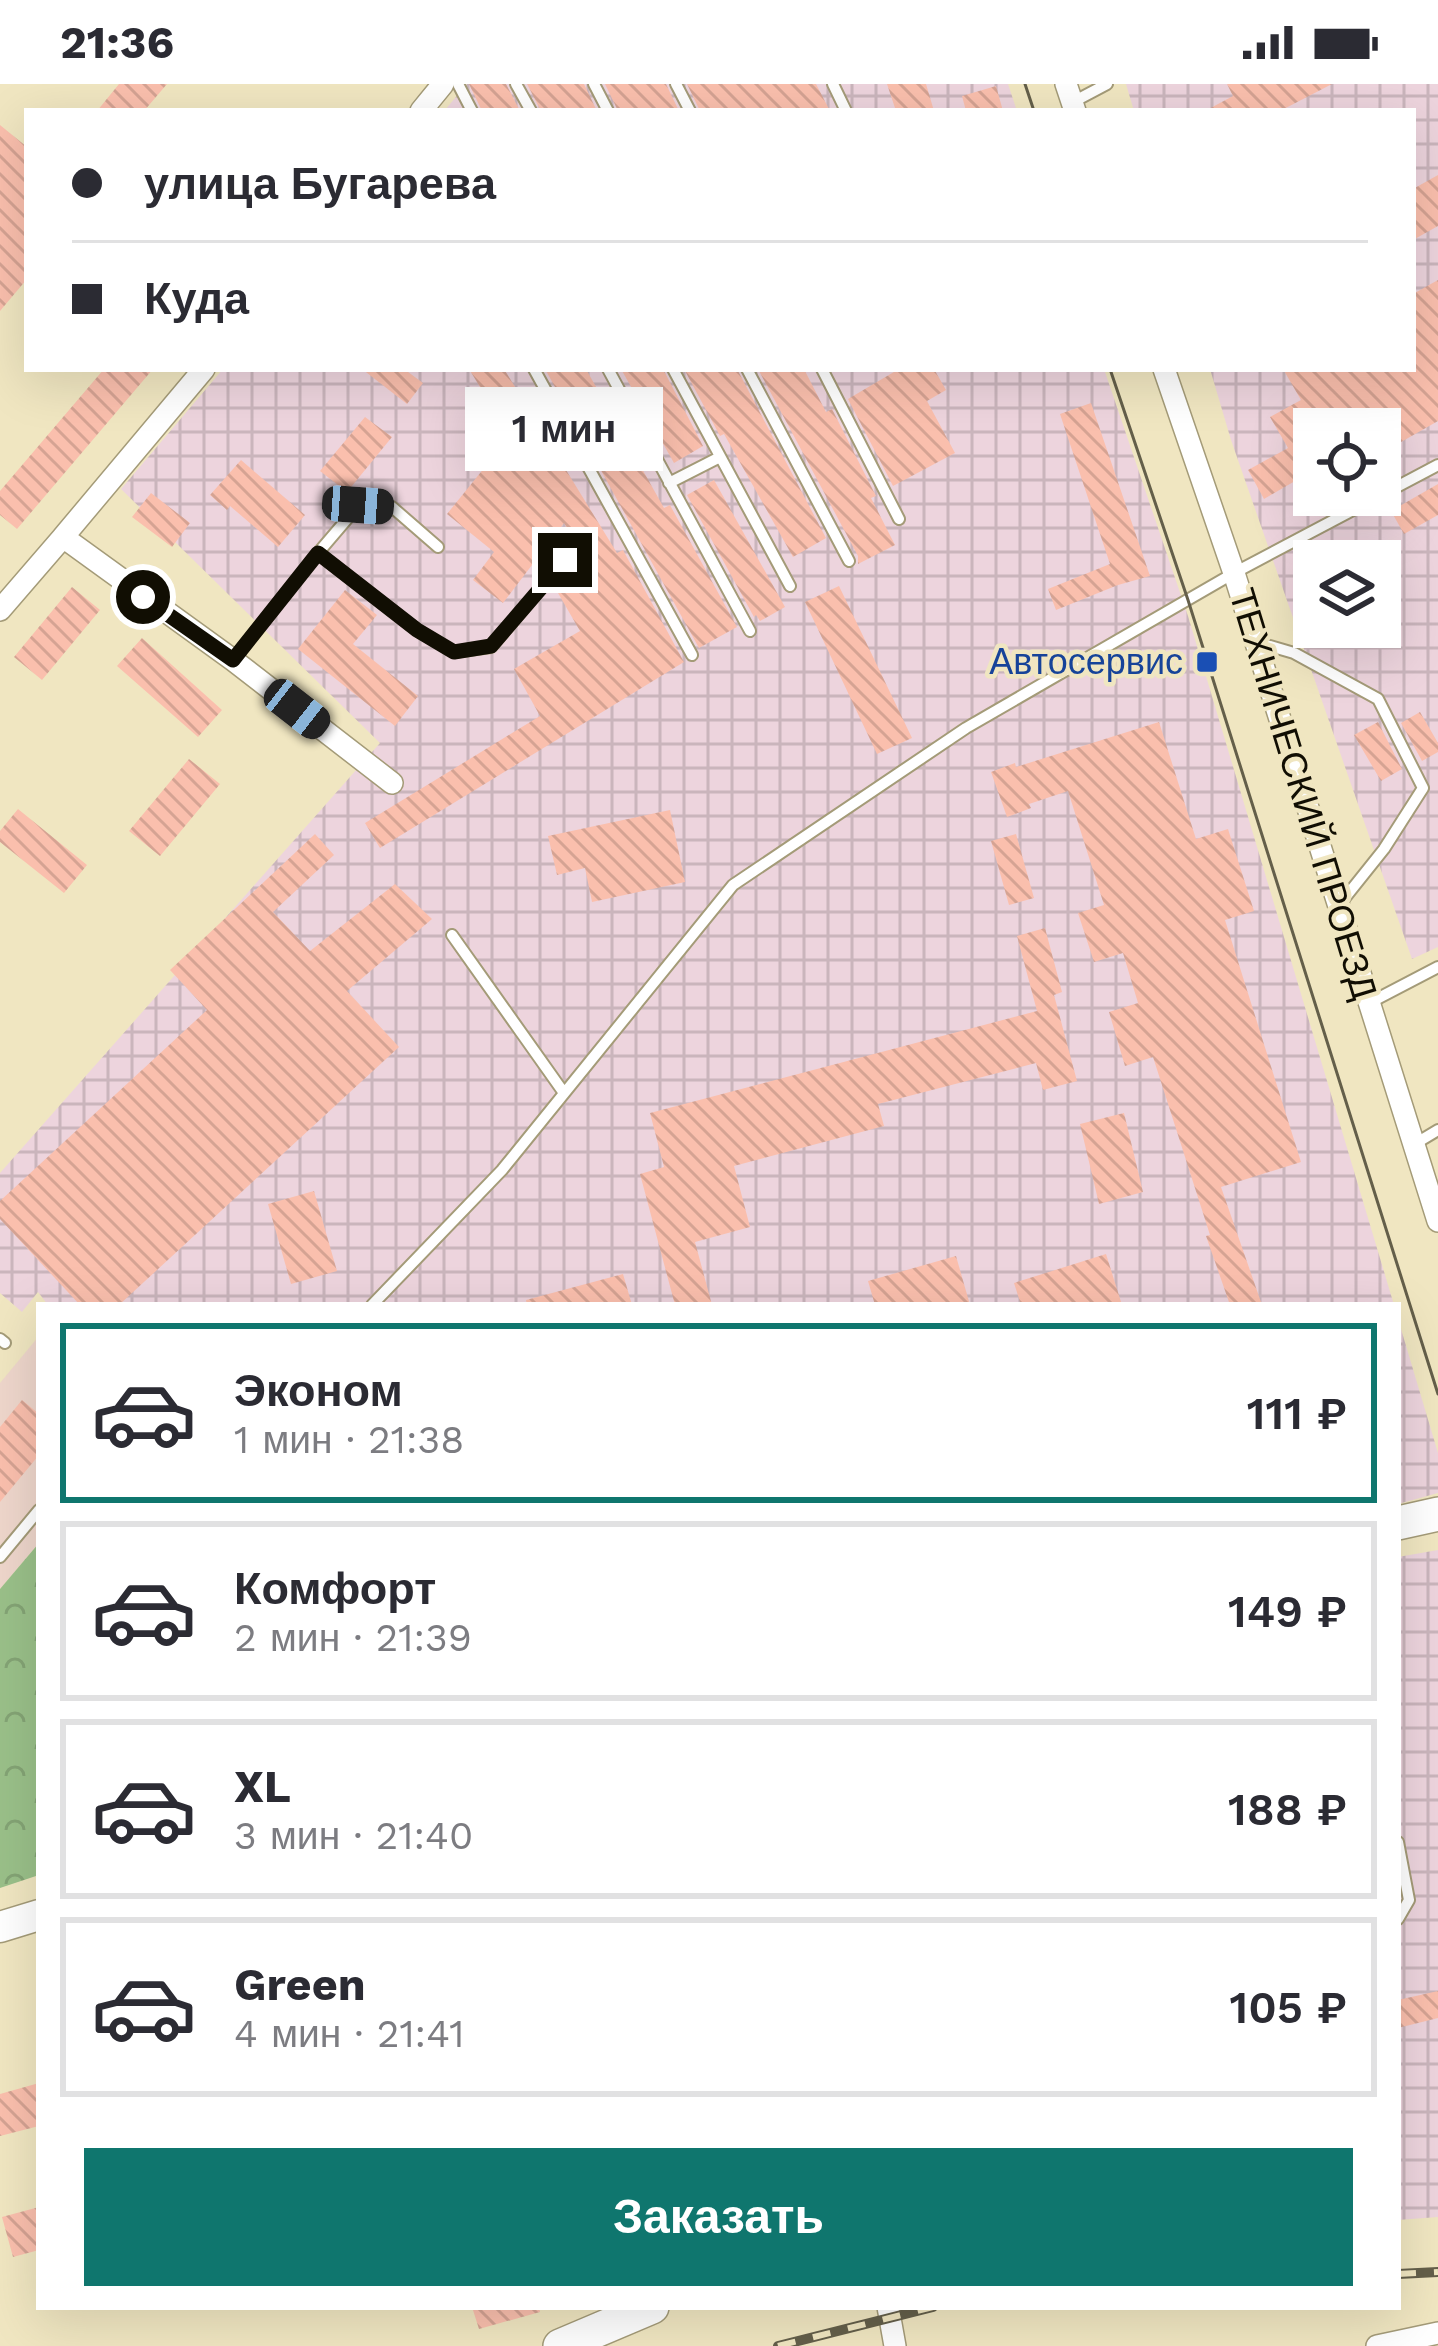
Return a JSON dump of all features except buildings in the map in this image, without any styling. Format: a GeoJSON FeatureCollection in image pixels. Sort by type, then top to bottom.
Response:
{"type":"FeatureCollection","features":[{"type":"Feature","properties":{"kind":"main road"},"geometry":{"type":"LineString","coordinates":[[1401,1522],[1438,1514]]}},
{"type":"Feature","properties":{"kind":"main road"},"geometry":{"type":"LineString","coordinates":[[0,1927],[36,1916]]}},
{"type":"Feature","properties":{"kind":"main road"},"geometry":{"type":"LineString","coordinates":[[560,2346],[645,2310]]}},
{"type":"Feature","properties":{"kind":"street"},"geometry":{"type":"LineString","coordinates":[[423,108],[443,84]]}},
{"type":"Feature","properties":{"kind":"street"},"geometry":{"type":"LineString","coordinates":[[0,610],[201,372]]}},
{"type":"Feature","properties":{"kind":"street","name":"ТЕХНИЧЕСКИЙ ПРОЕЗД"},"geometry":{"type":"LineString","coordinates":[[1165,372],[1234,573],[1438,1221]]}},
{"type":"Feature","properties":{"kind":"street"},"geometry":{"type":"LineString","coordinates":[[63,537],[392,783]]}},
{"type":"Feature","properties":{"kind":"street"},"geometry":{"type":"LineString","coordinates":[[889,2310],[895,2346]]}},
{"type":"Feature","properties":{"kind":"street"},"geometry":{"type":"LineString","coordinates":[[1377,2346],[1438,2333]]}},
{"type":"Feature","properties":{"kind":"lane"},"geometry":{"type":"LineString","coordinates":[[1071,99],[1107,84]]}},
{"type":"Feature","properties":{"kind":"lane"},"geometry":{"type":"LineString","coordinates":[[536,372],[692,656]]}},
{"type":"Feature","properties":{"kind":"lane"},"geometry":{"type":"LineString","coordinates":[[610,372],[750,631]]}},
{"type":"Feature","properties":{"kind":"lane"},"geometry":{"type":"LineString","coordinates":[[675,372],[790,586]]}},
{"type":"Feature","properties":{"kind":"lane"},"geometry":{"type":"LineString","coordinates":[[749,372],[849,561]]}},
{"type":"Feature","properties":{"kind":"lane"},"geometry":{"type":"LineString","coordinates":[[824,372],[899,519]]}},
{"type":"Feature","properties":{"kind":"lane"},"geometry":{"type":"LineString","coordinates":[[669,483],[720,457]]}},
{"type":"Feature","properties":{"kind":"lane"},"geometry":{"type":"LineString","coordinates":[[375,1302],[502,1170],[733,885],[966,728],[1234,573],[1438,465]]}},
{"type":"Feature","properties":{"kind":"lane"},"geometry":{"type":"LineString","coordinates":[[233,660],[358,505],[392,507],[438,547]]}},
{"type":"Feature","properties":{"kind":"lane"},"geometry":{"type":"LineString","coordinates":[[318,553],[417,630],[454,652],[491,646],[565,560]]}},
{"type":"Feature","properties":{"kind":"lane"},"geometry":{"type":"LineString","coordinates":[[1255,642],[1294,653],[1378,699],[1423,788],[1384,849],[1338,907]]}},
{"type":"Feature","properties":{"kind":"lane"},"geometry":{"type":"LineString","coordinates":[[452,934],[564,1093]]}},
{"type":"Feature","properties":{"kind":"lane"},"geometry":{"type":"LineString","coordinates":[[1368,1004],[1438,967]]}},
{"type":"Feature","properties":{"kind":"lane"},"geometry":{"type":"LineString","coordinates":[[1413,1145],[1438,1130]]}},
{"type":"Feature","properties":{"kind":"lane"},"geometry":{"type":"LineString","coordinates":[[0,1557],[36,1514]]}},
{"type":"Feature","properties":{"kind":"lane"},"geometry":{"type":"LineString","coordinates":[[1401,1858],[1409,1900],[1401,1914]]}},
{"type":"Feature","properties":{"kind":"shaded area"},"geometry":{"type":"Polygon","coordinates":[[[467,84],[1008,84],[1016,108],[447,108],[467,84]]]}},
{"type":"Feature","properties":{"kind":"shaded area"},"geometry":{"type":"Polygon","coordinates":[[[1126,84],[1438,84],[1438,947],[1412,959],[1304,648],[1401,648],[1401,540],[1293,540],[1293,618],[1211,372],[1416,372],[1416,108],[1133,108],[1126,84]]]}},
{"type":"Feature","properties":{"kind":"shaded area"},"geometry":{"type":"Polygon","coordinates":[[[220,372],[1105,372],[1188,616],[1393,1302],[46,1302],[38,1292],[22,1312],[0,1293],[0,1173],[380,743],[121,489],[220,372]]]}},
{"type":"Feature","properties":{"kind":"shaded area"},"geometry":{"type":"Polygon","coordinates":[[[1401,1329],[1438,1453],[1438,1493],[1401,1503],[1401,1329]]]}},
{"type":"Feature","properties":{"kind":"shaded area"},"geometry":{"type":"Polygon","coordinates":[[[36,1340],[36,1547],[0,1589],[0,1383],[36,1340]]]}},
{"type":"Feature","properties":{"kind":"shaded area"},"geometry":{"type":"Polygon","coordinates":[[[1438,1550],[1438,2217],[1401,2220],[1401,1556],[1438,1550]]]}},
{"type":"Feature","properties":{"kind":"green space"},"geometry":{"type":"Polygon","coordinates":[[[36,1547],[36,1876],[0,1888],[0,1589],[36,1547]]]}},
{"type":"Feature","properties":{"kind":"tram line"},"geometry":{"type":"LineString","coordinates":[[1025,84],[1033,108]]}},
{"type":"Feature","properties":{"kind":"tram line"},"geometry":{"type":"LineString","coordinates":[[1111,372],[1188,600],[1438,1394]]}},
{"type":"Feature","properties":{"kind":"railway"},"geometry":{"type":"LineString","coordinates":[[1401,2274],[1438,2272]]}},
{"type":"Feature","properties":{"kind":"railway"},"geometry":{"type":"LineString","coordinates":[[778,2346],[921,2310]]}},
{"type":"Feature","properties":{"kind":"place","name":"Автосервис"},"geometry":{"type":"Point","coordinates":[1207,662]}},
{"type":"Feature","properties":{"kind":"route"},"geometry":{"type":"LineString","coordinates":[[143,597],[233,660],[318,553],[417,630],[454,652],[491,646],[565,560]]}}]}
